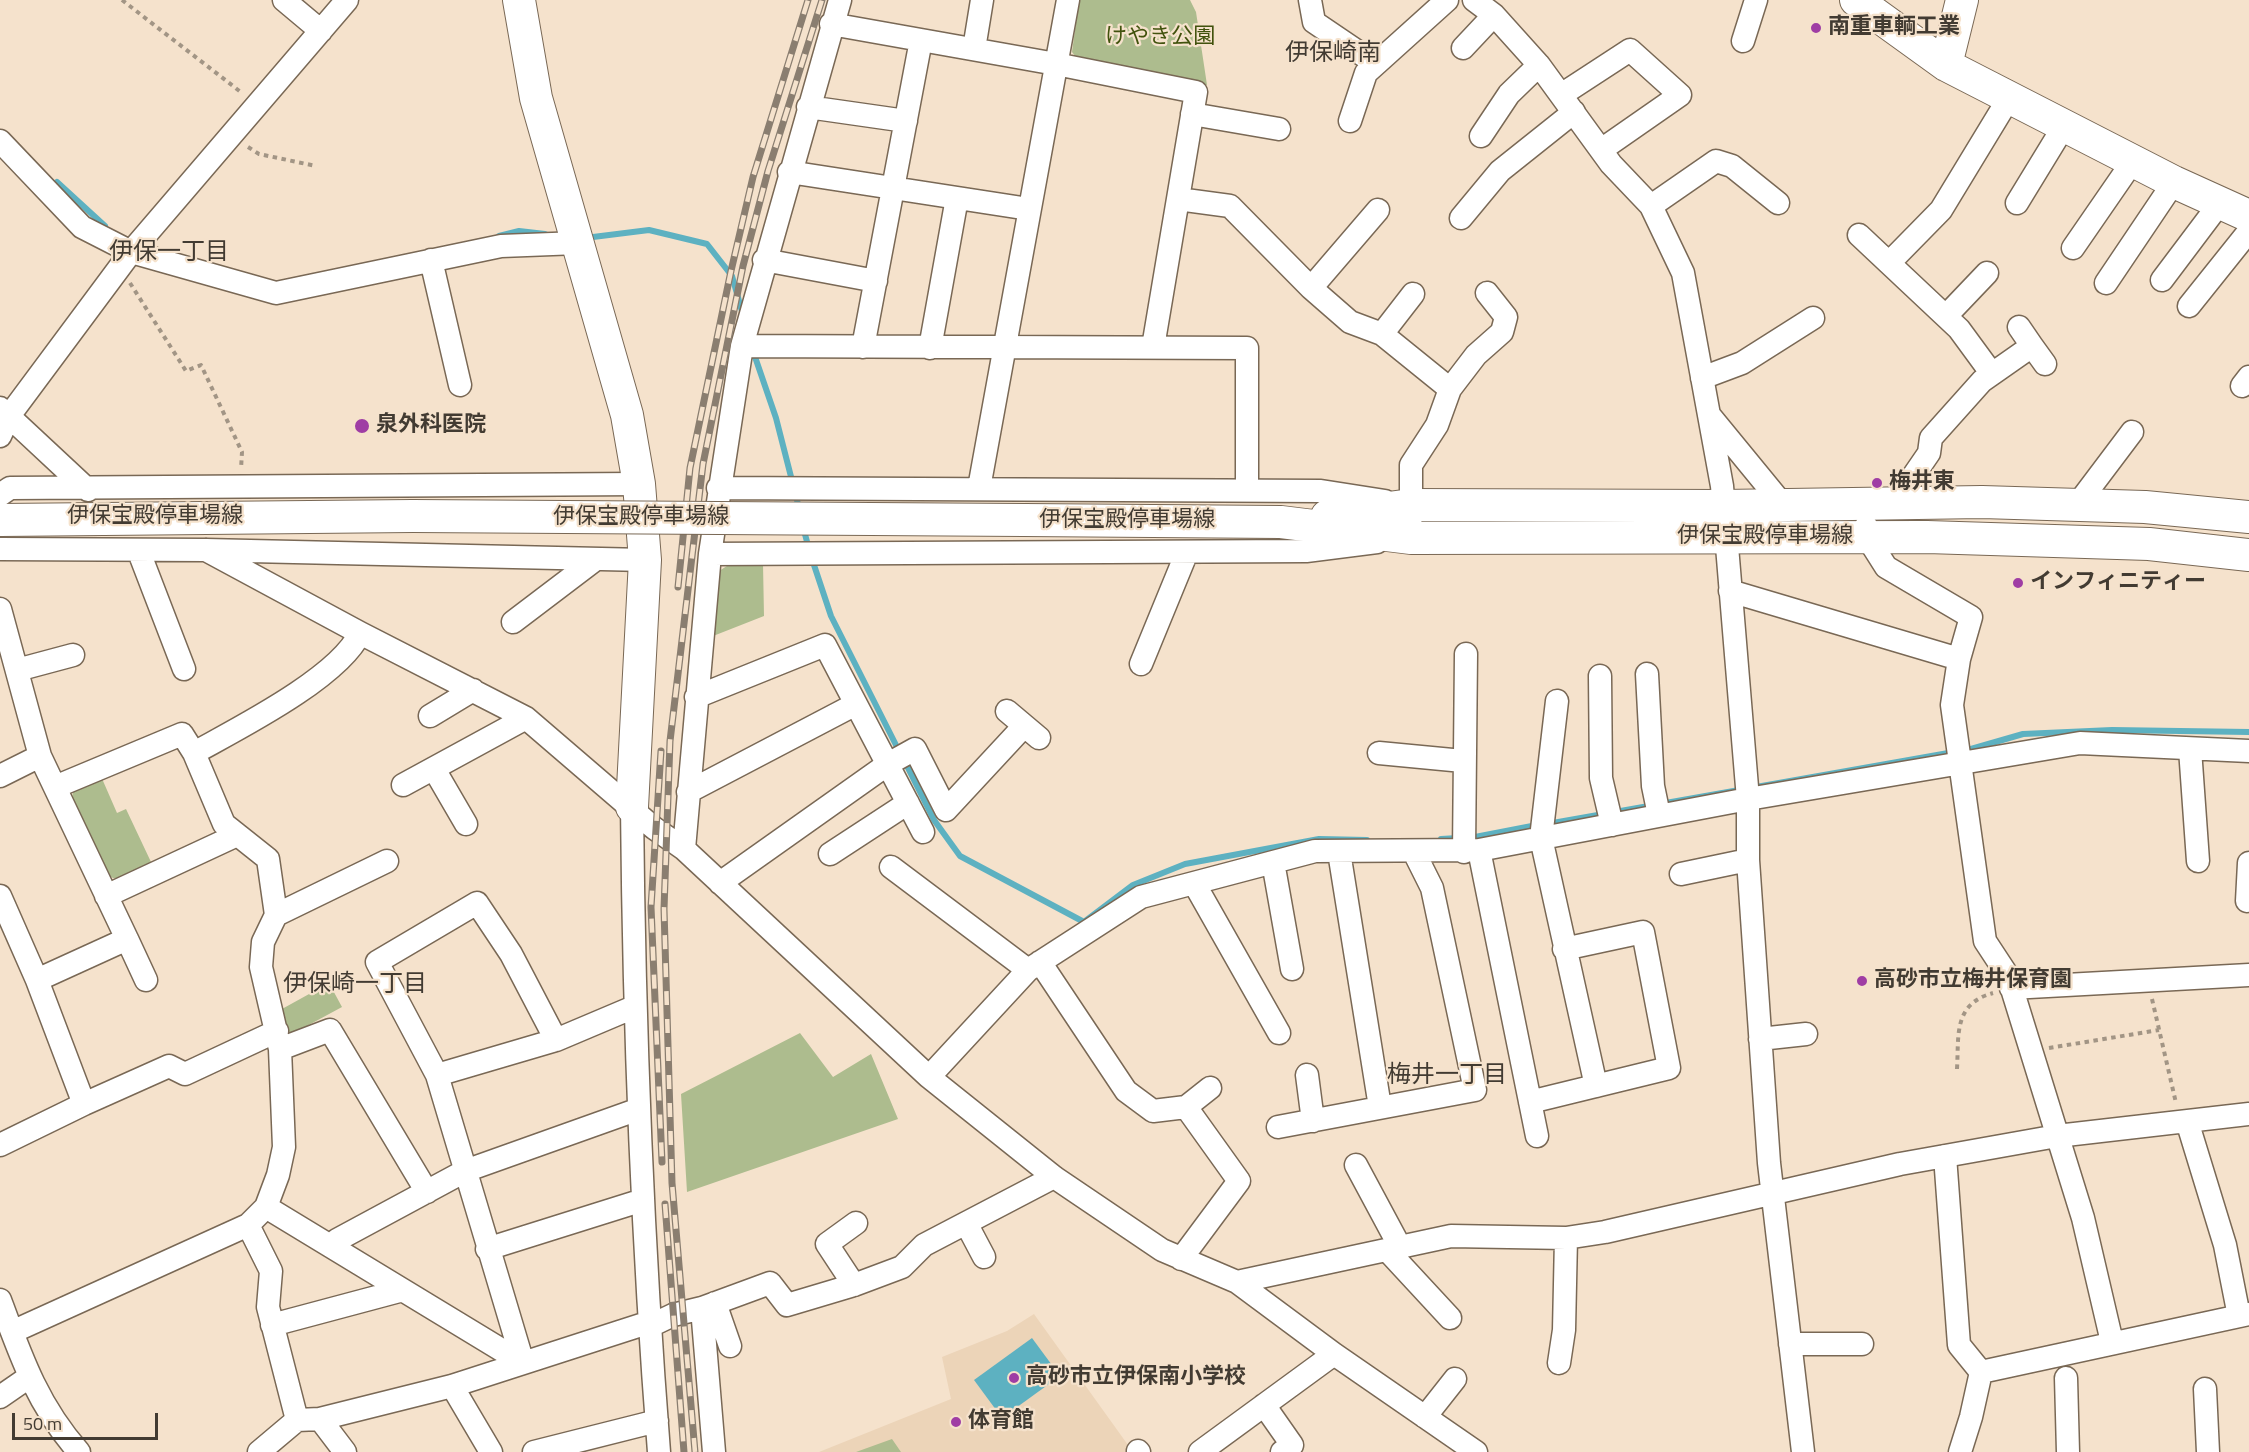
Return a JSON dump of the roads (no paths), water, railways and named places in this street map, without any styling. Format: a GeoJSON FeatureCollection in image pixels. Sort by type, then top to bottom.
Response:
{"type":"FeatureCollection","features":[{"type":"Feature","properties":{"kind":"main road"},"geometry":{"type":"LineString","coordinates":[[519,0],[536,98],[627,415],[639,484],[645,560],[632,807]]}},
{"type":"Feature","properties":{"kind":"main road"},"geometry":{"type":"LineString","coordinates":[[1856,0],[1946,65],[2174,182],[2249,216]]}},
{"type":"Feature","properties":{"kind":"main road"},"geometry":{"type":"LineString","coordinates":[[1946,65],[1962,0]]}},
{"type":"Feature","properties":{"kind":"main road","name":"伊保宝殿停車場線"},"geometry":{"type":"LineString","coordinates":[[1281,522],[1411,505],[1724,521],[1867,537],[2149,544],[2249,555]]}},
{"type":"Feature","properties":{"kind":"main road","name":"伊保宝殿停車場線"},"geometry":{"type":"LineString","coordinates":[[0,520],[413,516],[1281,522],[1411,538],[1724,521],[1783,505],[2077,505],[2194,510],[2249,517]]}},
{"type":"Feature","properties":{"kind":"street"},"geometry":{"type":"LineString","coordinates":[[284,0],[321,30]]}},
{"type":"Feature","properties":{"kind":"street"},"geometry":{"type":"LineString","coordinates":[[0,436],[5,412],[126,260],[347,0]]}},
{"type":"Feature","properties":{"kind":"street"},"geometry":{"type":"LineString","coordinates":[[684,849],[696,697],[718,488],[742,346],[789,172],[831,24],[840,0]]}},
{"type":"Feature","properties":{"kind":"street"},"geometry":{"type":"LineString","coordinates":[[974,49],[982,0]]}},
{"type":"Feature","properties":{"kind":"street"},"geometry":{"type":"LineString","coordinates":[[979,488],[1068,0]]}},
{"type":"Feature","properties":{"kind":"street"},"geometry":{"type":"LineString","coordinates":[[1310,0],[1314,22],[1376,64]]}},
{"type":"Feature","properties":{"kind":"street"},"geometry":{"type":"LineString","coordinates":[[1350,121],[1366,73],[1447,0]]}},
{"type":"Feature","properties":{"kind":"street"},"geometry":{"type":"LineString","coordinates":[[1474,0],[1494,15],[1539,65],[1600,150],[1651,206],[1683,273],[1709,415],[1724,521],[1748,799],[1748,860],[1760,1039],[1774,1193],[1803,1452]]}},
{"type":"Feature","properties":{"kind":"street"},"geometry":{"type":"LineString","coordinates":[[1743,41],[1756,0]]}},
{"type":"Feature","properties":{"kind":"street"},"geometry":{"type":"LineString","coordinates":[[1463,48],[1494,15]]}},
{"type":"Feature","properties":{"kind":"street"},"geometry":{"type":"LineString","coordinates":[[831,24],[1056,64],[1196,92],[1153,347]]}},
{"type":"Feature","properties":{"kind":"street"},"geometry":{"type":"LineString","coordinates":[[863,347],[921,40]]}},
{"type":"Feature","properties":{"kind":"street"},"geometry":{"type":"LineString","coordinates":[[1461,218],[1493,191],[1500,171],[1567,104],[1629,50],[1680,95],[1600,150]]}},
{"type":"Feature","properties":{"kind":"street"},"geometry":{"type":"LineString","coordinates":[[1481,136],[1509,94],[1539,65]]}},
{"type":"Feature","properties":{"kind":"street"},"geometry":{"type":"LineString","coordinates":[[1889,263],[1941,210],[2009,98]]}},
{"type":"Feature","properties":{"kind":"street"},"geometry":{"type":"LineString","coordinates":[[808,107],[906,121]]}},
{"type":"Feature","properties":{"kind":"street"},"geometry":{"type":"LineString","coordinates":[[1192,114],[1279,129]]}},
{"type":"Feature","properties":{"kind":"street"},"geometry":{"type":"LineString","coordinates":[[2017,203],[2064,126]]}},
{"type":"Feature","properties":{"kind":"street"},"geometry":{"type":"LineString","coordinates":[[0,141],[82,227],[126,260],[276,293],[501,246],[578,243]]}},
{"type":"Feature","properties":{"kind":"street"},"geometry":{"type":"LineString","coordinates":[[1651,206],[1716,161],[1732,166],[1778,203]]}},
{"type":"Feature","properties":{"kind":"street"},"geometry":{"type":"LineString","coordinates":[[2073,248],[2133,161]]}},
{"type":"Feature","properties":{"kind":"street"},"geometry":{"type":"LineString","coordinates":[[789,172],[1029,209]]}},
{"type":"Feature","properties":{"kind":"street"},"geometry":{"type":"LineString","coordinates":[[2106,283],[2174,182]]}},
{"type":"Feature","properties":{"kind":"street"},"geometry":{"type":"LineString","coordinates":[[930,348],[957,198]]}},
{"type":"Feature","properties":{"kind":"street"},"geometry":{"type":"LineString","coordinates":[[1178,199],[1230,206],[1311,288],[1350,322],[1382,334],[1450,389]]}},
{"type":"Feature","properties":{"kind":"street"},"geometry":{"type":"LineString","coordinates":[[2162,280],[2220,203]]}},
{"type":"Feature","properties":{"kind":"street"},"geometry":{"type":"LineString","coordinates":[[1311,288],[1378,210]]}},
{"type":"Feature","properties":{"kind":"street"},"geometry":{"type":"LineString","coordinates":[[2189,306],[2249,231]]}},
{"type":"Feature","properties":{"kind":"street"},"geometry":{"type":"LineString","coordinates":[[1859,235],[1959,329],[1992,374]]}},
{"type":"Feature","properties":{"kind":"street"},"geometry":{"type":"LineString","coordinates":[[431,260],[460,385]]}},
{"type":"Feature","properties":{"kind":"street"},"geometry":{"type":"LineString","coordinates":[[764,261],[876,281]]}},
{"type":"Feature","properties":{"kind":"street"},"geometry":{"type":"LineString","coordinates":[[1946,316],[1987,273]]}},
{"type":"Feature","properties":{"kind":"street"},"geometry":{"type":"LineString","coordinates":[[711,554],[1306,551],[1411,538],[1411,465],[1437,425],[1450,389],[1476,355],[1502,332],[1506,317],[1487,293]]}},
{"type":"Feature","properties":{"kind":"street"},"geometry":{"type":"LineString","coordinates":[[1382,334],[1413,294]]}},
{"type":"Feature","properties":{"kind":"street"},"geometry":{"type":"LineString","coordinates":[[1702,378],[1742,363],[1814,318]]}},
{"type":"Feature","properties":{"kind":"street"},"geometry":{"type":"LineString","coordinates":[[2019,327],[2038,355],[1992,374],[1982,381],[1931,438],[1929,453],[1880,504],[1867,537],[1886,567],[1971,617],[1959,659],[1952,705],[1985,941],[2008,976],[2083,1218],[2112,1342]]}},
{"type":"Feature","properties":{"kind":"street"},"geometry":{"type":"LineString","coordinates":[[742,346],[1246,348],[1247,490]]}},
{"type":"Feature","properties":{"kind":"street"},"geometry":{"type":"LineString","coordinates":[[5,412],[88,490]]}},
{"type":"Feature","properties":{"kind":"street"},"geometry":{"type":"LineString","coordinates":[[1709,415],[1783,505]]}},
{"type":"Feature","properties":{"kind":"street"},"geometry":{"type":"LineString","coordinates":[[2077,505],[2132,432]]}},
{"type":"Feature","properties":{"kind":"street"},"geometry":{"type":"LineString","coordinates":[[0,495],[10,488],[88,490],[639,484]]}},
{"type":"Feature","properties":{"kind":"street"},"geometry":{"type":"LineString","coordinates":[[718,488],[1322,491],[1411,505]]}},
{"type":"Feature","properties":{"kind":"street"},"geometry":{"type":"LineString","coordinates":[[0,549],[139,552],[206,550],[645,560]]}},
{"type":"Feature","properties":{"kind":"street"},"geometry":{"type":"LineString","coordinates":[[206,550],[360,633],[526,718],[654,828],[684,849],[929,1077],[1054,1177],[1162,1250],[1237,1282],[1334,1354],[1476,1452]]}},
{"type":"Feature","properties":{"kind":"street"},"geometry":{"type":"LineString","coordinates":[[139,552],[184,669]]}},
{"type":"Feature","properties":{"kind":"street"},"geometry":{"type":"LineString","coordinates":[[1141,664],[1187,552]]}},
{"type":"Feature","properties":{"kind":"street"},"geometry":{"type":"LineString","coordinates":[[513,622],[596,559]]}},
{"type":"Feature","properties":{"kind":"street"},"geometry":{"type":"LineString","coordinates":[[1730,591],[1959,659]]}},
{"type":"Feature","properties":{"kind":"street"},"geometry":{"type":"LineString","coordinates":[[0,609],[40,756],[146,980]]}},
{"type":"Feature","properties":{"kind":"street"},"geometry":{"type":"LineString","coordinates":[[194,753],[270,711],[315,680],[355,644],[360,633]]}},
{"type":"Feature","properties":{"kind":"street"},"geometry":{"type":"LineString","coordinates":[[696,697],[825,645],[924,832]]}},
{"type":"Feature","properties":{"kind":"street"},"geometry":{"type":"LineString","coordinates":[[1466,654],[1462,825],[1472,851],[1537,1136]]}},
{"type":"Feature","properties":{"kind":"street"},"geometry":{"type":"LineString","coordinates":[[16,670],[73,655]]}},
{"type":"Feature","properties":{"kind":"street"},"geometry":{"type":"LineString","coordinates":[[1647,674],[1638,724],[1659,815]]}},
{"type":"Feature","properties":{"kind":"street"},"geometry":{"type":"LineString","coordinates":[[1600,676],[1591,704],[1601,778],[1612,825]]}},
{"type":"Feature","properties":{"kind":"street"},"geometry":{"type":"LineString","coordinates":[[430,716],[473,690]]}},
{"type":"Feature","properties":{"kind":"street"},"geometry":{"type":"LineString","coordinates":[[1557,701],[1544,727],[1545,815],[1541,838],[1596,1086]]}},
{"type":"Feature","properties":{"kind":"street"},"geometry":{"type":"LineString","coordinates":[[688,792],[856,704]]}},
{"type":"Feature","properties":{"kind":"street"},"geometry":{"type":"LineString","coordinates":[[404,785],[526,718]]}},
{"type":"Feature","properties":{"kind":"street"},"geometry":{"type":"LineString","coordinates":[[720,883],[888,764],[915,749],[946,810],[1023,725]]}},
{"type":"Feature","properties":{"kind":"street"},"geometry":{"type":"LineString","coordinates":[[55,787],[182,734],[194,753],[224,824],[235,836],[268,859],[276,915]]}},
{"type":"Feature","properties":{"kind":"street"},"geometry":{"type":"LineString","coordinates":[[929,1077],[1034,966],[1141,897],[1273,862],[1315,852],[1472,851],[1748,799],[1959,752],[2080,743],[2249,751]]}},
{"type":"Feature","properties":{"kind":"street"},"geometry":{"type":"LineString","coordinates":[[2190,749],[2198,861]]}},
{"type":"Feature","properties":{"kind":"street"},"geometry":{"type":"LineString","coordinates":[[1379,753],[1463,760]]}},
{"type":"Feature","properties":{"kind":"street"},"geometry":{"type":"LineString","coordinates":[[0,776],[40,756]]}},
{"type":"Feature","properties":{"kind":"street"},"geometry":{"type":"LineString","coordinates":[[434,769],[466,824]]}},
{"type":"Feature","properties":{"kind":"street"},"geometry":{"type":"LineString","coordinates":[[830,854],[908,803]]}},
{"type":"Feature","properties":{"kind":"street"},"geometry":{"type":"LineString","coordinates":[[632,807],[634,1007],[650,1326],[659,1452]]}},
{"type":"Feature","properties":{"kind":"street"},"geometry":{"type":"LineString","coordinates":[[106,896],[235,836]]}},
{"type":"Feature","properties":{"kind":"street"},"geometry":{"type":"LineString","coordinates":[[1339,852],[1380,1107]]}},
{"type":"Feature","properties":{"kind":"street"},"geometry":{"type":"LineString","coordinates":[[1278,1127],[1475,1090],[1432,888],[1414,852]]}},
{"type":"Feature","properties":{"kind":"street"},"geometry":{"type":"LineString","coordinates":[[1681,874],[1748,860]]}},
{"type":"Feature","properties":{"kind":"street"},"geometry":{"type":"LineString","coordinates":[[12,1332],[248,1225],[266,1207],[278,1175],[284,1147],[279,1040],[261,967],[261,954],[268,928],[276,915],[387,861]]}},
{"type":"Feature","properties":{"kind":"street"},"geometry":{"type":"LineString","coordinates":[[1273,862],[1292,969]]}},
{"type":"Feature","properties":{"kind":"street"},"geometry":{"type":"LineString","coordinates":[[2247,901],[2249,863]]}},
{"type":"Feature","properties":{"kind":"street"},"geometry":{"type":"LineString","coordinates":[[891,867],[1034,966],[1113,1052],[1126,1091],[1153,1111],[1186,1107],[1210,1088]]}},
{"type":"Feature","properties":{"kind":"street"},"geometry":{"type":"LineString","coordinates":[[1194,883],[1250,1001],[1279,1033]]}},
{"type":"Feature","properties":{"kind":"street"},"geometry":{"type":"LineString","coordinates":[[0,896],[37,980],[84,1104]]}},
{"type":"Feature","properties":{"kind":"street"},"geometry":{"type":"LineString","coordinates":[[523,1363],[437,1076],[377,962],[477,903],[511,954],[556,1040]]}},
{"type":"Feature","properties":{"kind":"street"},"geometry":{"type":"LineString","coordinates":[[1530,1102],[1669,1068],[1642,933],[1564,949]]}},
{"type":"Feature","properties":{"kind":"street"},"geometry":{"type":"LineString","coordinates":[[37,980],[127,939]]}},
{"type":"Feature","properties":{"kind":"street"},"geometry":{"type":"LineString","coordinates":[[2011,988],[2249,975]]}},
{"type":"Feature","properties":{"kind":"street"},"geometry":{"type":"LineString","coordinates":[[437,1076],[556,1040],[634,1007]]}},
{"type":"Feature","properties":{"kind":"street"},"geometry":{"type":"LineString","coordinates":[[0,1145],[169,1066],[185,1074],[279,1040],[330,1030],[426,1192]]}},
{"type":"Feature","properties":{"kind":"street"},"geometry":{"type":"LineString","coordinates":[[1760,1039],[1806,1034]]}},
{"type":"Feature","properties":{"kind":"street"},"geometry":{"type":"LineString","coordinates":[[1307,1075],[1313,1121]]}},
{"type":"Feature","properties":{"kind":"street"},"geometry":{"type":"LineString","coordinates":[[1181,1259],[1239,1181],[1186,1107]]}},
{"type":"Feature","properties":{"kind":"street"},"geometry":{"type":"LineString","coordinates":[[332,1247],[337,1240],[465,1171],[639,1109]]}},
{"type":"Feature","properties":{"kind":"street"},"geometry":{"type":"LineString","coordinates":[[1237,1282],[1451,1236],[1566,1238],[1605,1232],[1945,1156],[2056,1136],[2249,1114]]}},
{"type":"Feature","properties":{"kind":"street"},"geometry":{"type":"LineString","coordinates":[[1981,1372],[2244,1315],[2225,1245],[2184,1122]]}},
{"type":"Feature","properties":{"kind":"street"},"geometry":{"type":"LineString","coordinates":[[1945,1156],[1959,1345],[1981,1372]]}},
{"type":"Feature","properties":{"kind":"street"},"geometry":{"type":"LineString","coordinates":[[1356,1165],[1394,1249],[1450,1318]]}},
{"type":"Feature","properties":{"kind":"street"},"geometry":{"type":"LineString","coordinates":[[259,1452],[297,1420],[320,1419],[452,1386],[641,1325],[650,1326],[673,1315],[770,1283],[787,1305],[854,1285],[902,1267],[924,1245],[1054,1177]]}},
{"type":"Feature","properties":{"kind":"street"},"geometry":{"type":"LineString","coordinates":[[488,1249],[643,1200]]}},
{"type":"Feature","properties":{"kind":"street"},"geometry":{"type":"LineString","coordinates":[[266,1207],[523,1363]]}},
{"type":"Feature","properties":{"kind":"street"},"geometry":{"type":"LineString","coordinates":[[854,1285],[827,1244],[856,1223]]}},
{"type":"Feature","properties":{"kind":"street"},"geometry":{"type":"LineString","coordinates":[[966,1223],[984,1257]]}},
{"type":"Feature","properties":{"kind":"street"},"geometry":{"type":"LineString","coordinates":[[248,1225],[271,1271],[268,1307],[297,1420]]}},
{"type":"Feature","properties":{"kind":"street"},"geometry":{"type":"LineString","coordinates":[[1559,1363],[1564,1330],[1566,1238]]}},
{"type":"Feature","properties":{"kind":"street"},"geometry":{"type":"LineString","coordinates":[[272,1325],[403,1290]]}},
{"type":"Feature","properties":{"kind":"street"},"geometry":{"type":"LineString","coordinates":[[0,1300],[29,1377],[57,1427],[79,1452]]}},
{"type":"Feature","properties":{"kind":"street"},"geometry":{"type":"LineString","coordinates":[[709,1305],[730,1346]]}},
{"type":"Feature","properties":{"kind":"street"},"geometry":{"type":"LineString","coordinates":[[709,1305],[714,1452]]}},
{"type":"Feature","properties":{"kind":"street"},"geometry":{"type":"LineString","coordinates":[[1790,1344],[1862,1344]]}},
{"type":"Feature","properties":{"kind":"street"},"geometry":{"type":"LineString","coordinates":[[1200,1452],[1334,1354]]}},
{"type":"Feature","properties":{"kind":"street"},"geometry":{"type":"LineString","coordinates":[[1960,1452],[1981,1372]]}},
{"type":"Feature","properties":{"kind":"street"},"geometry":{"type":"LineString","coordinates":[[0,1397],[29,1377]]}},
{"type":"Feature","properties":{"kind":"street"},"geometry":{"type":"LineString","coordinates":[[2066,1378],[2068,1452]]}},
{"type":"Feature","properties":{"kind":"street"},"geometry":{"type":"LineString","coordinates":[[1425,1417],[1455,1379]]}},
{"type":"Feature","properties":{"kind":"street"},"geometry":{"type":"LineString","coordinates":[[452,1386],[491,1452]]}},
{"type":"Feature","properties":{"kind":"street"},"geometry":{"type":"LineString","coordinates":[[2205,1389],[2208,1452]]}},
{"type":"Feature","properties":{"kind":"street"},"geometry":{"type":"LineString","coordinates":[[1264,1405],[1292,1445],[1282,1452]]}},
{"type":"Feature","properties":{"kind":"street"},"geometry":{"type":"LineString","coordinates":[[320,1419],[345,1452]]}},
{"type":"Feature","properties":{"kind":"street"},"geometry":{"type":"LineString","coordinates":[[534,1452],[657,1421]]}},
{"type":"Feature","properties":{"kind":"water"},"geometry":{"type":"Polygon","coordinates":[[[1032,1338],[1060,1376],[1002,1418],[974,1380],[1032,1338]]]}},
{"type":"Feature","properties":{"kind":"waterway"},"geometry":{"type":"LineString","coordinates":[[57,182],[105,226]]}},
{"type":"Feature","properties":{"kind":"waterway"},"geometry":{"type":"LineString","coordinates":[[585,238],[649,230],[707,244],[732,276],[743,315]]}},
{"type":"Feature","properties":{"kind":"waterway"},"geometry":{"type":"LineString","coordinates":[[499,236],[519,231],[545,234]]}},
{"type":"Feature","properties":{"kind":"waterway"},"geometry":{"type":"LineString","coordinates":[[753,351],[776,418],[799,508]]}},
{"type":"Feature","properties":{"kind":"waterway"},"geometry":{"type":"LineString","coordinates":[[803,527],[809,549]]}},
{"type":"Feature","properties":{"kind":"waterway"},"geometry":{"type":"LineString","coordinates":[[812,559],[831,616],[899,751]]}},
{"type":"Feature","properties":{"kind":"waterway"},"geometry":{"type":"LineString","coordinates":[[1964,751],[2023,734],[2112,730],[2249,732]]}},
{"type":"Feature","properties":{"kind":"waterway"},"geometry":{"type":"LineString","coordinates":[[1547,824],[1954,752]]}},
{"type":"Feature","properties":{"kind":"waterway"},"geometry":{"type":"LineString","coordinates":[[904,760],[934,820],[960,856],[1084,922],[1133,885],[1185,864],[1319,839],[1367,840]]}},
{"type":"Feature","properties":{"kind":"waterway"},"geometry":{"type":"LineString","coordinates":[[1441,839],[1475,837],[1537,825]]}},
{"type":"Feature","properties":{"kind":"railway"},"geometry":{"type":"LineString","coordinates":[[678,587],[690,468],[731,271],[753,177],[808,0]]}},
{"type":"Feature","properties":{"kind":"railway"},"geometry":{"type":"LineString","coordinates":[[695,1452],[672,1183],[664,909],[670,741],[703,464],[743,266],[768,171],[822,0]]}},
{"type":"Feature","properties":{"kind":"railway"},"geometry":{"type":"LineString","coordinates":[[661,751],[651,907],[662,1162]]}},
{"type":"Feature","properties":{"kind":"railway"},"geometry":{"type":"LineString","coordinates":[[665,1204],[684,1452]]}},
{"type":"Feature","properties":{"kind":"place","name":"南重車輌工業"},"geometry":{"type":"Point","coordinates":[1816,28]}},
{"type":"Feature","properties":{"kind":"place","name":"泉外科医院"},"geometry":{"type":"Point","coordinates":[362,426]}},
{"type":"Feature","properties":{"kind":"place","name":"梅井東"},"geometry":{"type":"Point","coordinates":[1877,483]}},
{"type":"Feature","properties":{"kind":"place","name":"インフィニティー"},"geometry":{"type":"Point","coordinates":[2018,583]}},
{"type":"Feature","properties":{"kind":"place","name":"高砂市立梅井保育園"},"geometry":{"type":"Point","coordinates":[1862,981]}},
{"type":"Feature","properties":{"kind":"place","name":"高砂市立伊保南小学校"},"geometry":{"type":"Point","coordinates":[1014,1378]}},
{"type":"Feature","properties":{"kind":"place","name":"体育館"},"geometry":{"type":"Point","coordinates":[956,1422]}},
{"type":"Feature","properties":{"kind":"district","name":"伊保崎南"},"geometry":{"type":"Point","coordinates":[1333,54]}},
{"type":"Feature","properties":{"kind":"district","name":"伊保一丁目"},"geometry":{"type":"Point","coordinates":[169,253]}},
{"type":"Feature","properties":{"kind":"district","name":"伊保崎一丁目"},"geometry":{"type":"Point","coordinates":[355,985]}},
{"type":"Feature","properties":{"kind":"district","name":"梅井一丁目"},"geometry":{"type":"Point","coordinates":[1447,1076]}},
{"type":"Feature","properties":{"kind":"park label","name":"けやき公園"},"geometry":{"type":"Point","coordinates":[1160,38]}}]}
